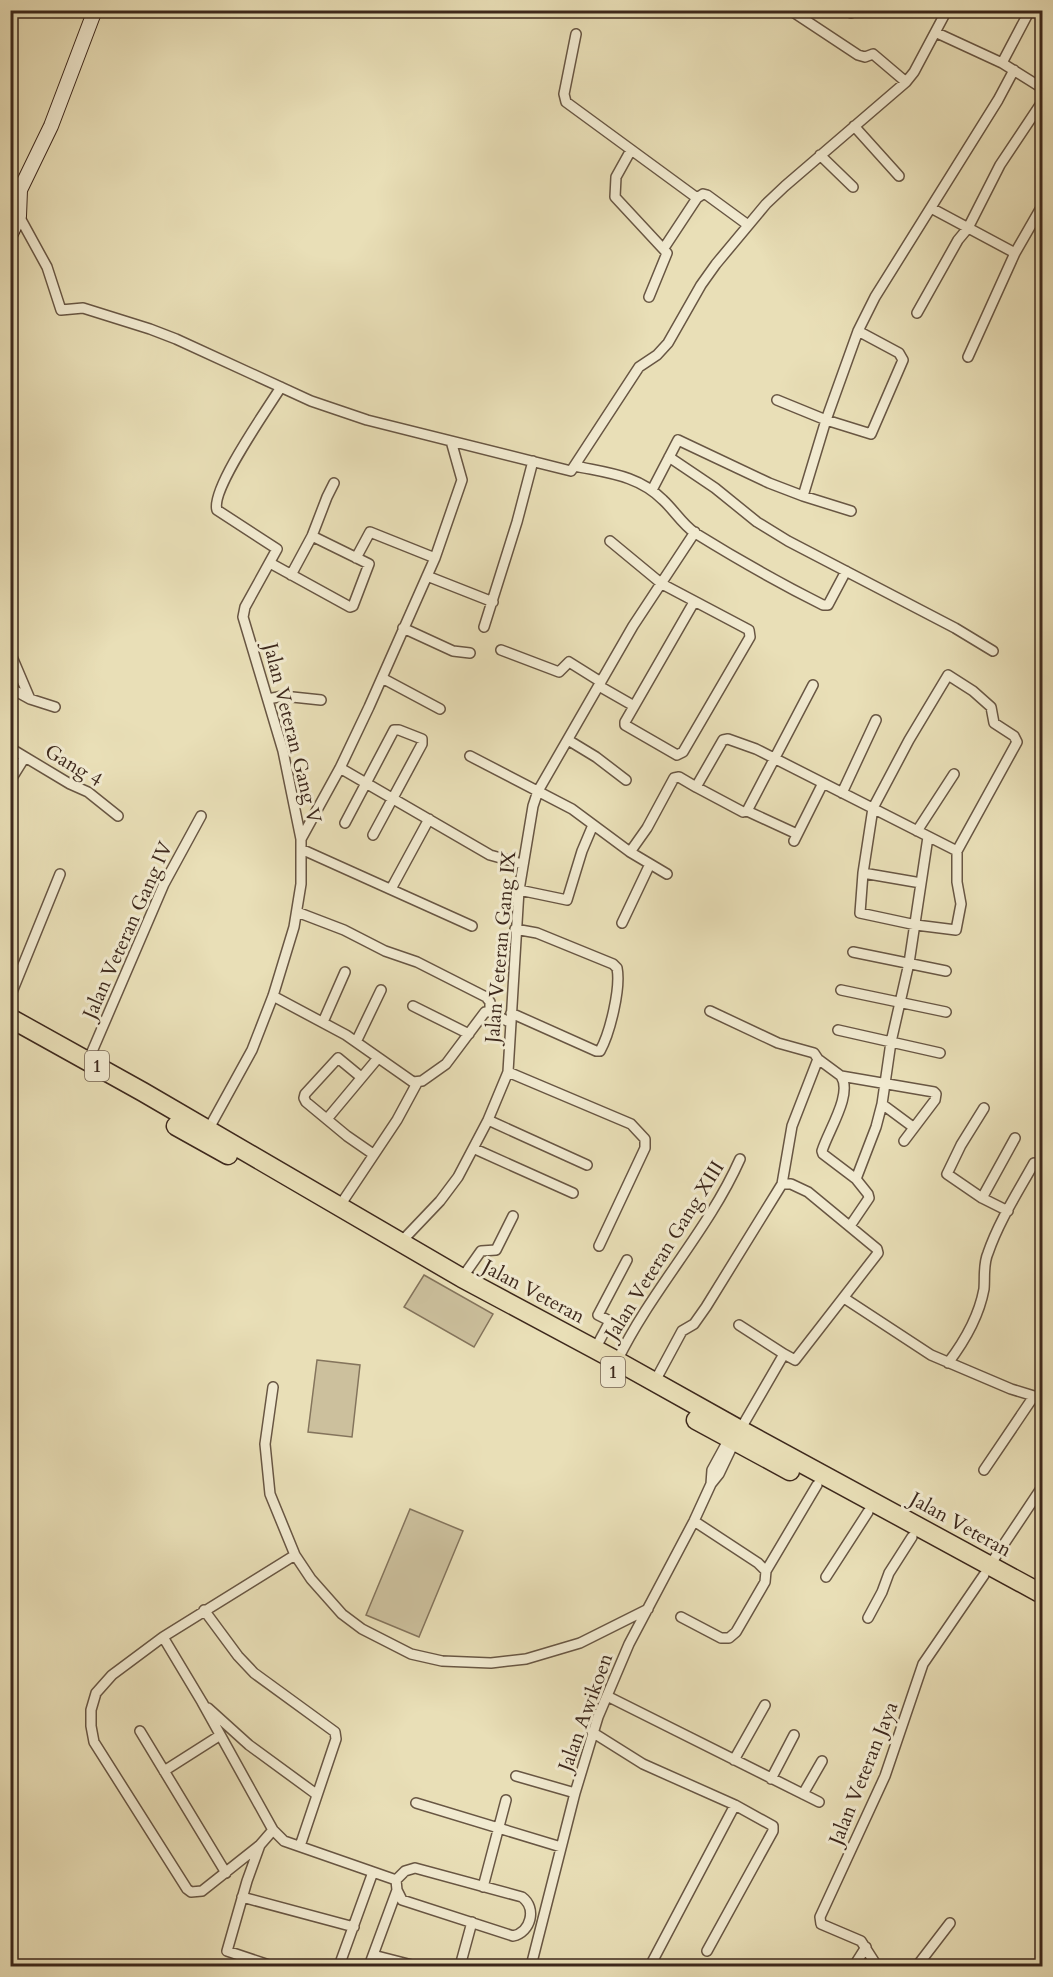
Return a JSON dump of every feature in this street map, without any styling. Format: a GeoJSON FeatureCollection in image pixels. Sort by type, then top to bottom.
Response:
{"type":"FeatureCollection","features":[{"type":"Feature","properties":{"kind":"highway","name":"Jalan Veteran"},"geometry":{"type":"LineString","coordinates":[[10,1018],[88,1061],[146,1101]]}},
{"type":"Feature","properties":{"kind":"highway","name":"Jalan Veteran"},"geometry":{"type":"LineString","coordinates":[[10,1032],[146,1101],[339,1207],[462,1278],[617,1361],[817,1485],[912,1537],[1042,1594]]}},
{"type":"Feature","properties":{"kind":"highway","name":"Jalan Veteran"},"geometry":{"type":"LineString","coordinates":[[189,1125],[377,1238],[987,1570],[1042,1607]]}},
{"type":"Feature","properties":{"kind":"main road"},"geometry":{"type":"LineString","coordinates":[[10,236],[19,216],[21,190],[51,126],[95,10]]}},
{"type":"Feature","properties":{"kind":"street"},"geometry":{"type":"LineString","coordinates":[[790,10],[858,55],[865,57],[873,54],[906,82]]}},
{"type":"Feature","properties":{"kind":"street"},"geometry":{"type":"LineString","coordinates":[[19,216],[47,267],[61,310],[83,308],[150,329],[311,400],[367,420],[571,471],[623,389],[639,367],[657,355],[668,343],[701,285],[748,225],[766,204],[820,155],[906,82],[937,33],[947,10]]}},
{"type":"Feature","properties":{"kind":"street"},"geometry":{"type":"LineString","coordinates":[[1002,63],[1030,10]]}},
{"type":"Feature","properties":{"kind":"street"},"geometry":{"type":"LineString","coordinates":[[937,33],[1002,63],[1042,88]]}},
{"type":"Feature","properties":{"kind":"street"},"geometry":{"type":"LineString","coordinates":[[576,34],[564,94],[565,100],[697,198]]}},
{"type":"Feature","properties":{"kind":"street"},"geometry":{"type":"LineString","coordinates":[[803,496],[826,420],[858,331],[902,252],[998,100],[1014,70]]}},
{"type":"Feature","properties":{"kind":"street"},"geometry":{"type":"LineString","coordinates":[[917,313],[958,240],[968,228],[1000,165],[1042,102]]}},
{"type":"Feature","properties":{"kind":"street"},"geometry":{"type":"LineString","coordinates":[[854,126],[900,177]]}},
{"type":"Feature","properties":{"kind":"street"},"geometry":{"type":"LineString","coordinates":[[631,150],[616,177],[615,197],[667,253],[649,297]]}},
{"type":"Feature","properties":{"kind":"street"},"geometry":{"type":"LineString","coordinates":[[820,155],[853,187]]}},
{"type":"Feature","properties":{"kind":"street"},"geometry":{"type":"LineString","coordinates":[[664,249],[697,198],[703,194],[748,225]]}},
{"type":"Feature","properties":{"kind":"street"},"geometry":{"type":"LineString","coordinates":[[968,357],[1015,253],[1042,206]]}},
{"type":"Feature","properties":{"kind":"street"},"geometry":{"type":"LineString","coordinates":[[931,208],[1015,253]]}},
{"type":"Feature","properties":{"kind":"street"},"geometry":{"type":"LineString","coordinates":[[777,400],[867,435],[871,434],[901,365],[902,357],[858,331]]}},
{"type":"Feature","properties":{"kind":"street"},"geometry":{"type":"LineString","coordinates":[[281,387],[225,477],[215,505],[217,510],[276,548],[277,552],[270,563],[352,607],[369,564],[312,536]]}},
{"type":"Feature","properties":{"kind":"street"},"geometry":{"type":"LineString","coordinates":[[652,490],[677,441],[681,440],[769,483],[851,511]]}},
{"type":"Feature","properties":{"kind":"street"},"geometry":{"type":"LineString","coordinates":[[302,839],[340,768],[435,558],[462,480],[451,441]]}},
{"type":"Feature","properties":{"kind":"street"},"geometry":{"type":"LineString","coordinates":[[669,457],[788,542],[993,651]]}},
{"type":"Feature","properties":{"kind":"street"},"geometry":{"type":"LineString","coordinates":[[484,627],[517,522],[533,461]]}},
{"type":"Feature","properties":{"kind":"street"},"geometry":{"type":"LineString","coordinates":[[574,466],[630,478],[642,483],[695,532],[769,578],[823,605],[828,604],[846,571]]}},
{"type":"Feature","properties":{"kind":"street"},"geometry":{"type":"LineString","coordinates":[[291,575],[312,536],[334,483]]}},
{"type":"Feature","properties":{"kind":"street"},"geometry":{"type":"LineString","coordinates":[[356,558],[370,532],[435,558]]}},
{"type":"Feature","properties":{"kind":"street","name":"Jalan Veteran Gang IX"},"geometry":{"type":"LineString","coordinates":[[400,1242],[451,1189],[475,1149],[508,1072],[519,890],[533,806],[538,791],[633,626],[695,532]]}},
{"type":"Feature","properties":{"kind":"street"},"geometry":{"type":"LineString","coordinates":[[610,542],[662,584],[749,630],[750,635],[683,753],[677,755],[625,725],[626,717],[694,602]]}},
{"type":"Feature","properties":{"kind":"street","name":"Jalan Veteran Gang V"},"geometry":{"type":"LineString","coordinates":[[189,1125],[252,1050],[273,996],[297,912],[301,884],[302,839],[283,751],[243,617],[245,607],[270,563]]}},
{"type":"Feature","properties":{"kind":"street"},"geometry":{"type":"LineString","coordinates":[[427,576],[493,602]]}},
{"type":"Feature","properties":{"kind":"street"},"geometry":{"type":"LineString","coordinates":[[403,628],[453,651],[470,653]]}},
{"type":"Feature","properties":{"kind":"street"},"geometry":{"type":"LineString","coordinates":[[501,650],[559,672],[569,662],[634,706]]}},
{"type":"Feature","properties":{"kind":"street"},"geometry":{"type":"LineString","coordinates":[[10,652],[30,699]]}},
{"type":"Feature","properties":{"kind":"street"},"geometry":{"type":"LineString","coordinates":[[951,676],[991,706],[994,723],[1014,736],[1017,742],[957,852],[957,882],[961,904],[956,930],[916,925],[860,913],[863,873],[873,808],[945,677],[951,676]]}},
{"type":"Feature","properties":{"kind":"street"},"geometry":{"type":"LineString","coordinates":[[382,678],[440,710]]}},
{"type":"Feature","properties":{"kind":"street"},"geometry":{"type":"LineString","coordinates":[[747,812],[813,686]]}},
{"type":"Feature","properties":{"kind":"street"},"geometry":{"type":"LineString","coordinates":[[10,688],[30,699],[55,707]]}},
{"type":"Feature","properties":{"kind":"street"},"geometry":{"type":"LineString","coordinates":[[268,699],[283,696],[321,700]]}},
{"type":"Feature","properties":{"kind":"street"},"geometry":{"type":"LineString","coordinates":[[842,793],[876,720]]}},
{"type":"Feature","properties":{"kind":"street"},"geometry":{"type":"LineString","coordinates":[[345,823],[394,730],[422,739],[422,744],[373,835]]}},
{"type":"Feature","properties":{"kind":"street"},"geometry":{"type":"LineString","coordinates":[[696,787],[725,739],[741,742],[957,852]]}},
{"type":"Feature","properties":{"kind":"street"},"geometry":{"type":"LineString","coordinates":[[568,740],[596,757],[626,780]]}},
{"type":"Feature","properties":{"kind":"street","name":"Gang 4"},"geometry":{"type":"LineString","coordinates":[[10,748],[70,784],[88,792],[118,816]]}},
{"type":"Feature","properties":{"kind":"street"},"geometry":{"type":"LineString","coordinates":[[470,756],[572,809],[630,852],[668,874]]}},
{"type":"Feature","properties":{"kind":"street"},"geometry":{"type":"LineString","coordinates":[[10,781],[25,757]]}},
{"type":"Feature","properties":{"kind":"street"},"geometry":{"type":"LineString","coordinates":[[340,768],[490,855],[522,864]]}},
{"type":"Feature","properties":{"kind":"street"},"geometry":{"type":"LineString","coordinates":[[917,831],[954,774]]}},
{"type":"Feature","properties":{"kind":"street"},"geometry":{"type":"LineString","coordinates":[[630,852],[674,778],[680,777],[743,812],[795,837],[823,783]]}},
{"type":"Feature","properties":{"kind":"street","name":"Jalan Veteran Gang IV"},"geometry":{"type":"LineString","coordinates":[[88,1061],[164,884],[201,816]]}},
{"type":"Feature","properties":{"kind":"street"},"geometry":{"type":"LineString","coordinates":[[391,889],[429,819]]}},
{"type":"Feature","properties":{"kind":"street"},"geometry":{"type":"LineString","coordinates":[[519,890],[567,900],[582,851],[593,825]]}},
{"type":"Feature","properties":{"kind":"street"},"geometry":{"type":"LineString","coordinates":[[856,1179],[876,1127],[882,1104],[891,1042],[916,925],[928,837]]}},
{"type":"Feature","properties":{"kind":"street"},"geometry":{"type":"LineString","coordinates":[[301,849],[472,926]]}},
{"type":"Feature","properties":{"kind":"street"},"geometry":{"type":"LineString","coordinates":[[622,923],[650,864]]}},
{"type":"Feature","properties":{"kind":"street"},"geometry":{"type":"LineString","coordinates":[[863,873],[921,883]]}},
{"type":"Feature","properties":{"kind":"street"},"geometry":{"type":"LineString","coordinates":[[10,997],[60,874]]}},
{"type":"Feature","properties":{"kind":"street"},"geometry":{"type":"LineString","coordinates":[[297,912],[344,930],[385,951],[417,962],[486,997],[490,1002],[490,1012]]}},
{"type":"Feature","properties":{"kind":"street"},"geometry":{"type":"LineString","coordinates":[[339,1207],[397,1120],[417,1083],[446,1064],[485,1012],[511,1018],[600,1051],[616,1000],[619,975],[617,968],[613,964],[537,933],[515,929]]}},
{"type":"Feature","properties":{"kind":"street"},"geometry":{"type":"LineString","coordinates":[[853,952],[946,971]]}},
{"type":"Feature","properties":{"kind":"street"},"geometry":{"type":"LineString","coordinates":[[323,1022],[345,972]]}},
{"type":"Feature","properties":{"kind":"street"},"geometry":{"type":"LineString","coordinates":[[356,1042],[381,990]]}},
{"type":"Feature","properties":{"kind":"street"},"geometry":{"type":"LineString","coordinates":[[841,990],[946,1012]]}},
{"type":"Feature","properties":{"kind":"street"},"geometry":{"type":"LineString","coordinates":[[273,996],[323,1022],[356,1042],[407,1080],[417,1083]]}},
{"type":"Feature","properties":{"kind":"street"},"geometry":{"type":"LineString","coordinates":[[413,1006],[469,1034]]}},
{"type":"Feature","properties":{"kind":"street"},"geometry":{"type":"LineString","coordinates":[[710,1011],[778,1042],[814,1053],[845,1082],[844,1096],[822,1151],[856,1179],[870,1196],[850,1226]]}},
{"type":"Feature","properties":{"kind":"street"},"geometry":{"type":"LineString","coordinates":[[838,1030],[940,1053]]}},
{"type":"Feature","properties":{"kind":"street"},"geometry":{"type":"LineString","coordinates":[[362,1077],[338,1058],[305,1094],[304,1098],[347,1137],[373,1154]]}},
{"type":"Feature","properties":{"kind":"street"},"geometry":{"type":"LineString","coordinates":[[327,1119],[378,1058]]}},
{"type":"Feature","properties":{"kind":"street"},"geometry":{"type":"LineString","coordinates":[[654,1383],[671,1347],[682,1331],[694,1324],[782,1184],[792,1126],[818,1059]]}},
{"type":"Feature","properties":{"kind":"street"},"geometry":{"type":"LineString","coordinates":[[508,1072],[631,1124],[645,1139],[645,1148],[599,1246]]}},
{"type":"Feature","properties":{"kind":"street"},"geometry":{"type":"LineString","coordinates":[[841,1076],[920,1089],[936,1094],[935,1100],[904,1141]]}},
{"type":"Feature","properties":{"kind":"street"},"geometry":{"type":"LineString","coordinates":[[882,1104],[914,1127]]}},
{"type":"Feature","properties":{"kind":"street"},"geometry":{"type":"LineString","coordinates":[[984,1108],[961,1145],[947,1174],[982,1198],[1008,1211]]}},
{"type":"Feature","properties":{"kind":"street"},"geometry":{"type":"LineString","coordinates":[[488,1120],[586,1165]]}},
{"type":"Feature","properties":{"kind":"street"},"geometry":{"type":"LineString","coordinates":[[982,1198],[1015,1138]]}},
{"type":"Feature","properties":{"kind":"street"},"geometry":{"type":"LineString","coordinates":[[475,1149],[573,1192]]}},
{"type":"Feature","properties":{"kind":"street","name":"Jalan Veteran Gang XIII"},"geometry":{"type":"LineString","coordinates":[[617,1361],[646,1307],[718,1203],[740,1159]]}},
{"type":"Feature","properties":{"kind":"street"},"geometry":{"type":"LineString","coordinates":[[948,1363],[961,1346],[971,1326],[983,1290],[986,1258],[995,1233],[1034,1163]]}},
{"type":"Feature","properties":{"kind":"street"},"geometry":{"type":"LineString","coordinates":[[739,1326],[795,1360],[878,1253],[877,1249],[808,1192],[791,1184],[782,1184]]}},
{"type":"Feature","properties":{"kind":"street"},"geometry":{"type":"LineString","coordinates":[[462,1278],[481,1251],[496,1250],[513,1216]]}},
{"type":"Feature","properties":{"kind":"street"},"geometry":{"type":"LineString","coordinates":[[595,1349],[610,1321],[598,1315],[627,1260]]}},
{"type":"Feature","properties":{"kind":"street"},"geometry":{"type":"LineString","coordinates":[[844,1298],[914,1344],[948,1363],[1038,1399],[984,1470]]}},
{"type":"Feature","properties":{"kind":"street","name":"Jalan Awikoen"},"geometry":{"type":"LineString","coordinates":[[531,1966],[592,1732],[629,1644],[711,1484],[719,1474],[735,1434],[784,1354]]}},
{"type":"Feature","properties":{"kind":"street"},"geometry":{"type":"LineString","coordinates":[[273,1387],[265,1444],[270,1494],[295,1555],[327,1598],[342,1614],[362,1629],[411,1654],[442,1660],[491,1663],[526,1659],[580,1643],[648,1609]]}},
{"type":"Feature","properties":{"kind":"street"},"geometry":{"type":"LineString","coordinates":[[681,1617],[721,1638],[729,1638],[736,1632],[765,1582],[766,1571],[817,1485]]}},
{"type":"Feature","properties":{"kind":"street"},"geometry":{"type":"LineString","coordinates":[[987,1570],[1042,1487]]}},
{"type":"Feature","properties":{"kind":"street"},"geometry":{"type":"LineString","coordinates":[[826,1577],[868,1512]]}},
{"type":"Feature","properties":{"kind":"street"},"geometry":{"type":"LineString","coordinates":[[694,1521],[758,1563],[766,1571]]}},
{"type":"Feature","properties":{"kind":"street"},"geometry":{"type":"LineString","coordinates":[[868,1618],[890,1573],[912,1537]]}},
{"type":"Feature","properties":{"kind":"street"},"geometry":{"type":"LineString","coordinates":[[273,1830],[260,1845],[202,1892],[191,1892],[94,1742],[91,1710],[96,1693],[112,1675],[204,1610],[295,1555]]}},
{"type":"Feature","properties":{"kind":"street","name":"Jalan Veteran Jaya"},"geometry":{"type":"LineString","coordinates":[[877,1966],[861,1941],[821,1924],[820,1917],[885,1776],[923,1664],[987,1570]]}},
{"type":"Feature","properties":{"kind":"street"},"geometry":{"type":"LineString","coordinates":[[204,1610],[238,1656],[254,1673],[335,1732],[336,1739],[300,1846]]}},
{"type":"Feature","properties":{"kind":"street"},"geometry":{"type":"LineString","coordinates":[[163,1637],[273,1830],[284,1841],[374,1872],[396,1885],[402,1900],[513,1936],[523,1932],[531,1917],[530,1906],[522,1897],[416,1869],[405,1871],[396,1885],[369,1966]]}},
{"type":"Feature","properties":{"kind":"street"},"geometry":{"type":"LineString","coordinates":[[607,1696],[819,1802]]}},
{"type":"Feature","properties":{"kind":"street"},"geometry":{"type":"LineString","coordinates":[[202,1702],[249,1745],[316,1794]]}},
{"type":"Feature","properties":{"kind":"street"},"geometry":{"type":"LineString","coordinates":[[734,1760],[765,1705]]}},
{"type":"Feature","properties":{"kind":"street"},"geometry":{"type":"LineString","coordinates":[[140,1731],[226,1873]]}},
{"type":"Feature","properties":{"kind":"street"},"geometry":{"type":"LineString","coordinates":[[592,1732],[643,1764],[772,1824],[773,1829],[707,1951]]}},
{"type":"Feature","properties":{"kind":"street"},"geometry":{"type":"LineString","coordinates":[[771,1779],[794,1735]]}},
{"type":"Feature","properties":{"kind":"street"},"geometry":{"type":"LineString","coordinates":[[164,1771],[219,1736]]}},
{"type":"Feature","properties":{"kind":"street"},"geometry":{"type":"LineString","coordinates":[[803,1794],[822,1761]]}},
{"type":"Feature","properties":{"kind":"street"},"geometry":{"type":"LineString","coordinates":[[516,1776],[575,1793]]}},
{"type":"Feature","properties":{"kind":"street"},"geometry":{"type":"LineString","coordinates":[[483,1887],[506,1800]]}},
{"type":"Feature","properties":{"kind":"street"},"geometry":{"type":"LineString","coordinates":[[416,1803],[561,1847]]}},
{"type":"Feature","properties":{"kind":"street"},"geometry":{"type":"LineString","coordinates":[[650,1966],[735,1805]]}},
{"type":"Feature","properties":{"kind":"street"},"geometry":{"type":"LineString","coordinates":[[260,1845],[242,1897],[228,1952],[272,1966]]}},
{"type":"Feature","properties":{"kind":"street"},"geometry":{"type":"LineString","coordinates":[[339,1966],[374,1872]]}},
{"type":"Feature","properties":{"kind":"street"},"geometry":{"type":"LineString","coordinates":[[242,1897],[354,1928]]}},
{"type":"Feature","properties":{"kind":"street"},"geometry":{"type":"LineString","coordinates":[[531,1917],[542,1920]]}},
{"type":"Feature","properties":{"kind":"street"},"geometry":{"type":"LineString","coordinates":[[460,1966],[472,1922]]}},
{"type":"Feature","properties":{"kind":"street"},"geometry":{"type":"LineString","coordinates":[[917,1966],[950,1923]]}},
{"type":"Feature","properties":{"kind":"street"},"geometry":{"type":"LineString","coordinates":[[854,1966],[866,1947]]}},
{"type":"Feature","properties":{"kind":"street"},"geometry":{"type":"LineString","coordinates":[[373,1955],[416,1966]]}},
{"type":"Feature","properties":{"kind":"shaded area"},"geometry":{"type":"Polygon","coordinates":[[[424,1275],[493,1314],[474,1347],[404,1307],[424,1275]]]}},
{"type":"Feature","properties":{"kind":"shaded area"},"geometry":{"type":"Polygon","coordinates":[[[317,1360],[360,1365],[352,1437],[308,1432],[317,1360]]]}},
{"type":"Feature","properties":{"kind":"shaded area"},"geometry":{"type":"Polygon","coordinates":[[[410,1509],[463,1531],[419,1637],[366,1615],[410,1509]]]}}]}
